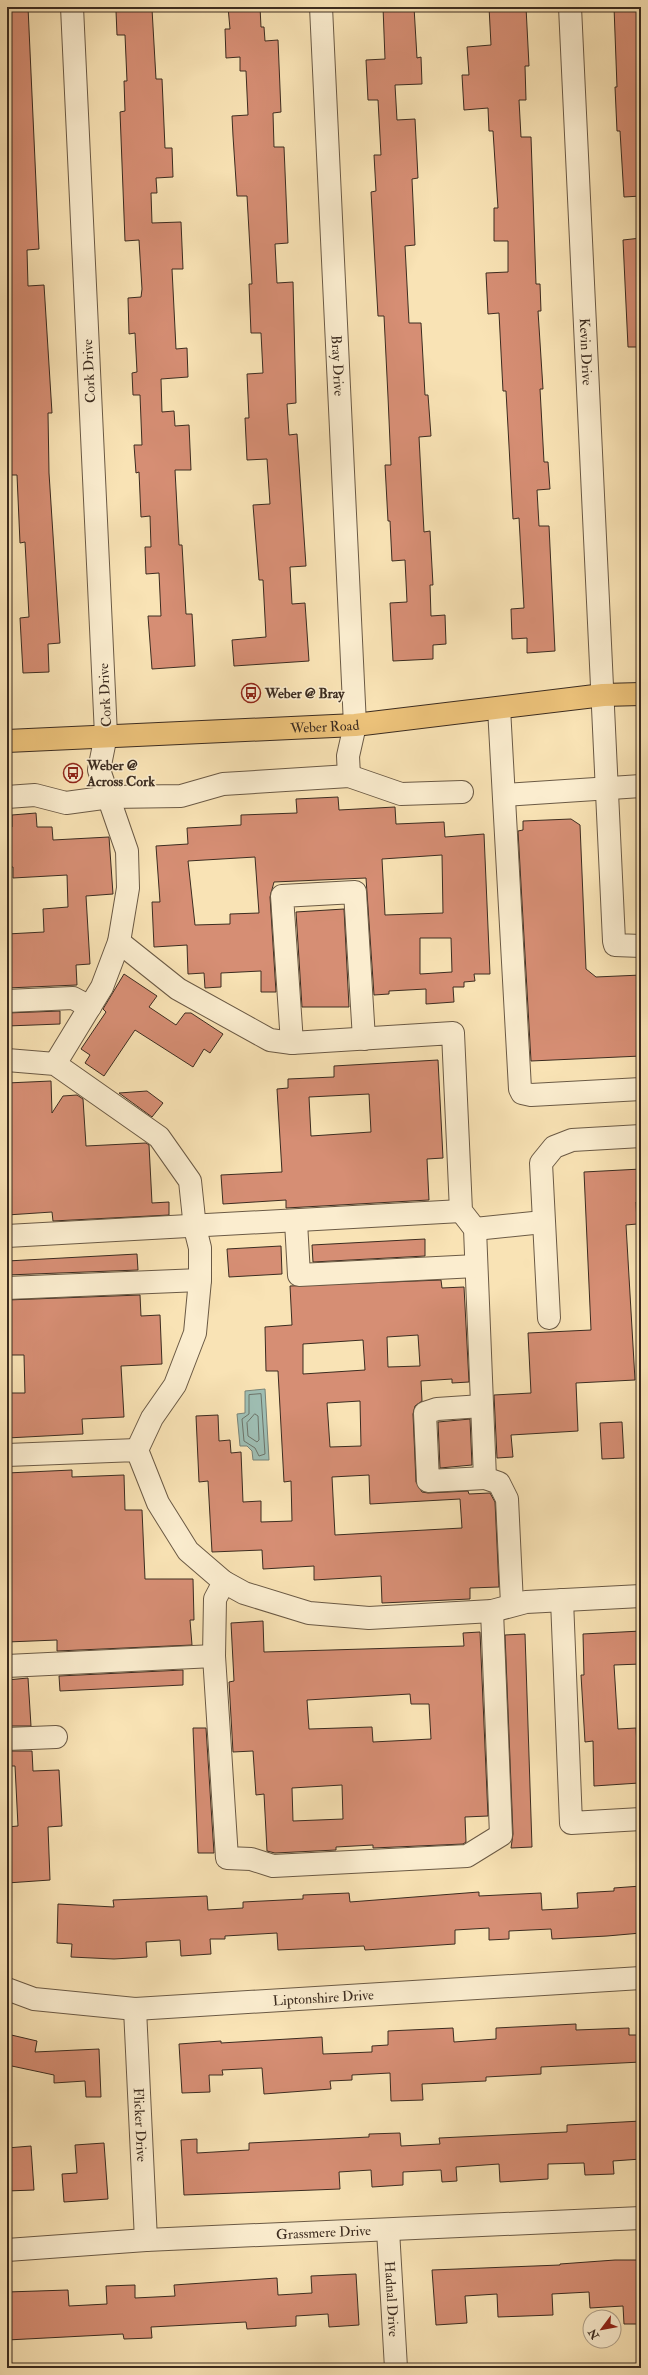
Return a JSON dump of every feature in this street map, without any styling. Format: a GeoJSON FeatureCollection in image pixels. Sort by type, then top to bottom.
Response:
{"type":"FeatureCollection","features":[{"type":"Feature","properties":{"kind":"main road","name":"Weber Road"},"geometry":{"type":"LineString","coordinates":[[7,741],[106,735],[355,725],[603,695],[641,694]]}},
{"type":"Feature","properties":{"kind":"street","name":"Cork Drive"},"geometry":{"type":"LineString","coordinates":[[55,1064],[102,987],[119,942],[128,888],[127,851],[110,797],[99,770],[106,735],[72,7]]}},
{"type":"Feature","properties":{"kind":"street","name":"Bray Drive"},"geometry":{"type":"LineString","coordinates":[[321,7],[355,725],[348,756],[349,776]]}},
{"type":"Feature","properties":{"kind":"street","name":"Kevin Drive"},"geometry":{"type":"LineString","coordinates":[[570,7],[608,788],[614,941],[615,946],[619,947],[641,946]]}},
{"type":"Feature","properties":{"kind":"street"},"geometry":{"type":"LineString","coordinates":[[499,708],[520,1089],[522,1093],[531,1095],[641,1089]]}},
{"type":"Feature","properties":{"kind":"street"},"geometry":{"type":"LineString","coordinates":[[7,796],[35,795],[66,803],[110,797],[181,796],[223,784],[349,776],[401,794],[462,792]]}},
{"type":"Feature","properties":{"kind":"street"},"geometry":{"type":"LineString","coordinates":[[504,795],[641,786]]}},
{"type":"Feature","properties":{"kind":"street"},"geometry":{"type":"LineString","coordinates":[[292,1043],[282,896],[289,895],[355,892],[364,1039]]}},
{"type":"Feature","properties":{"kind":"street"},"geometry":{"type":"LineString","coordinates":[[119,942],[178,989],[270,1040],[292,1043],[454,1033],[461,1211],[475,1229],[485,1478]]}},
{"type":"Feature","properties":{"kind":"street"},"geometry":{"type":"LineString","coordinates":[[7,1001],[73,998],[90,1007]]}},
{"type":"Feature","properties":{"kind":"street"},"geometry":{"type":"LineString","coordinates":[[7,1060],[55,1064],[159,1137],[190,1181],[195,1228],[200,1248],[200,1280],[195,1333],[175,1385],[152,1418],[138,1450],[158,1503],[188,1551],[224,1582],[244,1593],[309,1613],[369,1618],[502,1607],[562,1600],[641,1596]]}},
{"type":"Feature","properties":{"kind":"street"},"geometry":{"type":"LineString","coordinates":[[549,1318],[541,1163],[554,1148],[572,1140],[641,1136]]}},
{"type":"Feature","properties":{"kind":"street"},"geometry":{"type":"LineString","coordinates":[[7,1236],[195,1228],[461,1211]]}},
{"type":"Feature","properties":{"kind":"street"},"geometry":{"type":"LineString","coordinates":[[296,1222],[298,1275],[476,1266]]}},
{"type":"Feature","properties":{"kind":"street"},"geometry":{"type":"LineString","coordinates":[[475,1229],[543,1222]]}},
{"type":"Feature","properties":{"kind":"street"},"geometry":{"type":"LineString","coordinates":[[7,1288],[200,1280]]}},
{"type":"Feature","properties":{"kind":"street"},"geometry":{"type":"LineString","coordinates":[[224,1582],[215,1599],[214,1656],[227,1858],[251,1859],[273,1866],[467,1856],[501,1835],[502,1607],[507,1499],[499,1483],[485,1478],[428,1481],[424,1413],[437,1409],[482,1406]]}},
{"type":"Feature","properties":{"kind":"street"},"geometry":{"type":"LineString","coordinates":[[7,1455],[138,1450]]}},
{"type":"Feature","properties":{"kind":"street"},"geometry":{"type":"LineString","coordinates":[[562,1600],[571,1823],[641,1819]]}},
{"type":"Feature","properties":{"kind":"street"},"geometry":{"type":"LineString","coordinates":[[7,1666],[214,1656]]}},
{"type":"Feature","properties":{"kind":"street"},"geometry":{"type":"LineString","coordinates":[[7,1739],[56,1737]]}},
{"type":"Feature","properties":{"kind":"street","name":"Liptonshire Drive"},"geometry":{"type":"LineString","coordinates":[[7,1989],[34,1999],[135,2009],[641,1978]]}},
{"type":"Feature","properties":{"kind":"street","name":"Flicker Drive"},"geometry":{"type":"LineString","coordinates":[[135,2009],[146,2240]]}},
{"type":"Feature","properties":{"kind":"street","name":"Grassmere Drive"},"geometry":{"type":"LineString","coordinates":[[7,2250],[146,2240],[641,2218]]}},
{"type":"Feature","properties":{"kind":"street","name":"Hadnal Drive"},"geometry":{"type":"LineString","coordinates":[[388,2230],[396,2368]]}},
{"type":"Feature","properties":{"kind":"water"},"geometry":{"type":"Polygon","coordinates":[[[265,1389],[269,1460],[253,1460],[252,1451],[247,1446],[240,1446],[237,1414],[245,1413],[245,1391],[265,1389]]]}},
{"type":"Feature","properties":{"kind":"building"},"geometry":{"type":"Polygon","coordinates":[[[7,7],[28,7],[39,249],[27,250],[28,286],[44,285],[52,413],[48,413],[49,473],[60,643],[48,644],[49,672],[23,673],[20,618],[29,617],[25,542],[20,543],[17,475],[10,475],[7,394],[7,223],[11,222],[9,171],[7,171],[7,7]]]}},
{"type":"Feature","properties":{"kind":"building"},"geometry":{"type":"Polygon","coordinates":[[[228,7],[260,7],[261,27],[264,27],[265,41],[278,40],[281,112],[273,113],[274,147],[284,147],[288,243],[275,244],[277,283],[293,282],[296,403],[287,404],[289,435],[297,434],[306,566],[290,567],[292,604],[305,603],[309,661],[234,666],[232,640],[266,637],[263,580],[259,580],[253,505],[270,504],[267,459],[247,460],[245,418],[249,418],[247,374],[263,373],[261,333],[251,333],[249,284],[252,284],[247,196],[237,196],[233,136],[232,116],[248,115],[246,71],[240,71],[240,57],[226,58],[225,29],[230,29],[228,7]]]}},
{"type":"Feature","properties":{"kind":"building"},"geometry":{"type":"Polygon","coordinates":[[[383,7],[414,7],[417,58],[421,57],[422,84],[395,85],[397,120],[415,119],[418,178],[412,179],[415,245],[405,246],[409,323],[421,323],[425,395],[428,395],[431,436],[419,437],[424,532],[430,531],[433,585],[430,585],[431,616],[445,615],[446,644],[433,645],[433,659],[393,661],[390,603],[407,602],[405,560],[392,561],[390,521],[388,521],[385,465],[391,465],[384,316],[378,316],[371,192],[376,191],[374,155],[381,155],[378,100],[368,100],[366,60],[385,59],[383,7]]]}},
{"type":"Feature","properties":{"kind":"building"},"geometry":{"type":"Polygon","coordinates":[[[489,7],[526,7],[529,66],[525,66],[526,100],[519,100],[521,137],[531,137],[536,284],[540,284],[541,311],[538,311],[543,389],[540,389],[544,462],[548,462],[550,489],[537,490],[539,526],[549,526],[555,651],[527,653],[527,638],[512,639],[511,609],[524,608],[519,518],[513,519],[506,391],[503,391],[499,313],[488,314],[486,273],[508,272],[508,241],[494,241],[494,208],[498,208],[493,131],[489,131],[488,108],[464,110],[462,75],[469,75],[467,47],[491,45],[489,7]]]}},
{"type":"Feature","properties":{"kind":"building"},"geometry":{"type":"Polygon","coordinates":[[[614,7],[641,7],[641,196],[624,197],[620,131],[617,131],[614,7]]]}},
{"type":"Feature","properties":{"kind":"building"},"geometry":{"type":"Polygon","coordinates":[[[152,9],[156,79],[162,79],[165,148],[172,148],[173,177],[156,178],[157,193],[151,193],[152,223],[181,222],[183,269],[172,269],[176,349],[187,348],[188,377],[161,379],[162,412],[174,411],[175,426],[189,425],[191,470],[175,470],[179,545],[182,545],[186,614],[192,614],[195,666],[152,669],[148,616],[161,616],[159,573],[146,574],[145,547],[151,547],[150,516],[141,517],[139,472],[136,473],[134,445],[142,445],[140,395],[133,395],[132,373],[137,372],[135,333],[129,334],[128,298],[141,297],[142,289],[139,240],[125,241],[120,112],[125,111],[124,81],[127,81],[125,35],[117,35],[116,11],[152,9]]]}},
{"type":"Feature","properties":{"kind":"building"},"geometry":{"type":"Polygon","coordinates":[[[641,238],[641,347],[628,347],[623,240],[641,238]]]}},
{"type":"Feature","properties":{"kind":"building"},"geometry":{"type":"Polygon","coordinates":[[[338,797],[339,810],[395,807],[396,824],[444,822],[445,837],[484,834],[490,974],[474,974],[475,981],[464,982],[464,987],[453,987],[454,1002],[426,1004],[426,989],[389,991],[389,994],[374,995],[366,878],[274,882],[270,897],[276,992],[261,992],[261,971],[221,973],[221,987],[205,988],[204,973],[188,974],[187,945],[154,947],[152,902],[160,902],[156,846],[188,844],[187,828],[241,825],[241,815],[297,813],[296,799],[338,797]],[[442,855],[382,859],[385,915],[443,913],[442,855]],[[255,857],[188,861],[195,925],[230,924],[230,914],[259,913],[255,857]],[[420,938],[420,974],[452,972],[451,938],[420,938]]]}},
{"type":"Feature","properties":{"kind":"building"},"geometry":{"type":"Polygon","coordinates":[[[36,813],[37,827],[52,827],[53,840],[109,837],[113,894],[86,896],[90,964],[76,965],[77,985],[7,988],[7,934],[44,932],[43,909],[68,907],[67,875],[13,878],[13,867],[7,867],[7,827],[12,827],[12,815],[36,813]]]}},
{"type":"Feature","properties":{"kind":"building"},"geometry":{"type":"Polygon","coordinates":[[[571,819],[580,825],[586,969],[596,977],[641,975],[641,1056],[531,1061],[518,831],[523,830],[523,821],[571,819]]]}},
{"type":"Feature","properties":{"kind":"building"},"geometry":{"type":"Polygon","coordinates":[[[344,909],[349,1007],[302,1007],[296,912],[344,909]]]}},
{"type":"Feature","properties":{"kind":"building"},"geometry":{"type":"Polygon","coordinates":[[[124,974],[157,996],[149,1007],[176,1025],[185,1013],[191,1013],[223,1034],[210,1053],[204,1049],[193,1067],[135,1030],[104,1076],[85,1063],[90,1055],[81,1049],[106,1012],[103,1009],[124,974]]]}},
{"type":"Feature","properties":{"kind":"building"},"geometry":{"type":"Polygon","coordinates":[[[60,1011],[60,1024],[7,1026],[7,1013],[60,1011]]]}},
{"type":"Feature","properties":{"kind":"building"},"geometry":{"type":"Polygon","coordinates":[[[438,1060],[443,1158],[427,1159],[429,1200],[286,1208],[286,1200],[223,1204],[221,1175],[282,1172],[277,1089],[288,1088],[288,1079],[334,1077],[334,1066],[438,1060]],[[369,1094],[309,1097],[311,1136],[371,1132],[369,1094]]]}},
{"type":"Feature","properties":{"kind":"building"},"geometry":{"type":"Polygon","coordinates":[[[51,1081],[52,1113],[63,1096],[77,1095],[83,1099],[86,1146],[146,1143],[149,1145],[152,1203],[169,1202],[169,1215],[53,1221],[52,1212],[7,1215],[7,1083],[51,1081]]]}},
{"type":"Feature","properties":{"kind":"building"},"geometry":{"type":"Polygon","coordinates":[[[147,1091],[163,1103],[152,1117],[119,1093],[147,1091]]]}},
{"type":"Feature","properties":{"kind":"building"},"geometry":{"type":"Polygon","coordinates":[[[641,1169],[641,1202],[636,1202],[637,1224],[626,1225],[635,1380],[576,1383],[578,1431],[511,1435],[513,1457],[497,1458],[494,1395],[531,1393],[528,1333],[591,1330],[584,1172],[641,1169]]]}},
{"type":"Feature","properties":{"kind":"building"},"geometry":{"type":"Polygon","coordinates":[[[425,1239],[425,1256],[313,1262],[312,1245],[425,1239]]]}},
{"type":"Feature","properties":{"kind":"building"},"geometry":{"type":"Polygon","coordinates":[[[281,1246],[282,1274],[229,1277],[227,1249],[281,1246]]]}},
{"type":"Feature","properties":{"kind":"building"},"geometry":{"type":"Polygon","coordinates":[[[137,1254],[138,1270],[7,1275],[7,1261],[137,1254]]]}},
{"type":"Feature","properties":{"kind":"building"},"geometry":{"type":"Polygon","coordinates":[[[441,1280],[442,1288],[464,1287],[469,1382],[452,1383],[452,1379],[421,1381],[422,1401],[415,1406],[413,1414],[416,1482],[422,1492],[428,1493],[468,1491],[469,1494],[490,1493],[495,1502],[499,1587],[470,1588],[470,1599],[382,1603],[381,1576],[314,1580],[314,1566],[263,1569],[262,1550],[212,1552],[208,1481],[199,1482],[196,1416],[218,1415],[219,1441],[230,1440],[231,1453],[241,1452],[243,1502],[261,1501],[261,1522],[292,1521],[291,1481],[284,1482],[278,1371],[266,1371],[265,1327],[292,1325],[290,1286],[441,1280]],[[418,1335],[387,1337],[388,1367],[420,1366],[418,1335]],[[363,1340],[303,1344],[303,1374],[365,1370],[363,1340]],[[360,1401],[327,1403],[330,1447],[361,1446],[360,1401]],[[369,1475],[332,1477],[335,1535],[462,1528],[460,1499],[370,1504],[369,1475]]]}},
{"type":"Feature","properties":{"kind":"building"},"geometry":{"type":"Polygon","coordinates":[[[140,1295],[141,1316],[160,1315],[162,1364],[121,1366],[124,1417],[82,1419],[83,1434],[7,1438],[7,1393],[25,1393],[24,1355],[7,1355],[7,1300],[140,1295]]]}},
{"type":"Feature","properties":{"kind":"building"},"geometry":{"type":"Polygon","coordinates":[[[470,1419],[472,1465],[440,1468],[438,1422],[470,1419]]]}},
{"type":"Feature","properties":{"kind":"building"},"geometry":{"type":"Polygon","coordinates":[[[622,1422],[624,1458],[602,1459],[600,1423],[622,1422]]]}},
{"type":"Feature","properties":{"kind":"building"},"geometry":{"type":"Polygon","coordinates":[[[72,1470],[72,1477],[124,1475],[125,1510],[142,1510],[145,1579],[193,1579],[194,1620],[190,1620],[192,1645],[57,1651],[57,1640],[7,1642],[7,1473],[72,1470]]]}},
{"type":"Feature","properties":{"kind":"building"},"geometry":{"type":"Polygon","coordinates":[[[263,1621],[264,1652],[464,1646],[463,1633],[480,1632],[488,1816],[465,1817],[466,1842],[463,1844],[373,1848],[373,1845],[336,1847],[336,1850],[275,1853],[267,1851],[264,1794],[256,1795],[253,1751],[233,1752],[229,1682],[234,1681],[231,1623],[263,1621]],[[410,1694],[307,1700],[309,1729],[372,1727],[373,1742],[431,1739],[429,1704],[411,1704],[410,1694]],[[342,1785],[292,1788],[293,1821],[343,1819],[342,1785]]]}},
{"type":"Feature","properties":{"kind":"building"},"geometry":{"type":"Polygon","coordinates":[[[641,1631],[641,1664],[614,1665],[618,1729],[636,1728],[639,1783],[594,1786],[593,1741],[585,1742],[581,1675],[584,1675],[583,1634],[641,1631]]]}},
{"type":"Feature","properties":{"kind":"building"},"geometry":{"type":"Polygon","coordinates":[[[525,1634],[532,1847],[511,1848],[513,1834],[505,1635],[525,1634]]]}},
{"type":"Feature","properties":{"kind":"building"},"geometry":{"type":"Polygon","coordinates":[[[183,1670],[183,1685],[60,1691],[59,1676],[183,1670]]]}},
{"type":"Feature","properties":{"kind":"building"},"geometry":{"type":"Polygon","coordinates":[[[28,1678],[31,1726],[7,1726],[7,1680],[28,1678]]]}},
{"type":"Feature","properties":{"kind":"building"},"geometry":{"type":"Polygon","coordinates":[[[193,1728],[206,1728],[214,1853],[198,1853],[193,1728]]]}},
{"type":"Feature","properties":{"kind":"building"},"geometry":{"type":"Polygon","coordinates":[[[7,1751],[32,1751],[33,1771],[59,1770],[62,1826],[48,1827],[50,1880],[7,1883],[7,1827],[18,1826],[15,1766],[7,1766],[7,1751]]]}},
{"type":"Feature","properties":{"kind":"building"},"geometry":{"type":"Polygon","coordinates":[[[641,1886],[641,1933],[552,1939],[551,1929],[509,1931],[509,1939],[489,1940],[489,1928],[455,1930],[455,1944],[365,1950],[364,1946],[278,1950],[277,1933],[225,1936],[225,1939],[210,1939],[211,1954],[181,1956],[180,1940],[146,1942],[147,1957],[114,1959],[71,1957],[72,1944],[57,1943],[58,1904],[114,1907],[113,1900],[207,1896],[208,1910],[243,1908],[243,1902],[303,1899],[303,1895],[349,1893],[350,1902],[479,1892],[479,1896],[541,1893],[542,1910],[578,1908],[577,1893],[614,1891],[614,1888],[641,1886]]]}},
{"type":"Feature","properties":{"kind":"building"},"geometry":{"type":"Polygon","coordinates":[[[576,2024],[576,2030],[629,2028],[629,2035],[641,2035],[641,2062],[541,2067],[541,2074],[486,2077],[486,2081],[422,2084],[423,2100],[391,2101],[390,2073],[352,2075],[352,2080],[330,2081],[331,2089],[264,2094],[262,2068],[222,2070],[223,2075],[209,2075],[210,2092],[182,2093],[179,2044],[322,2037],[323,2054],[372,2052],[372,2046],[388,2045],[388,2031],[453,2028],[454,2042],[496,2039],[496,2028],[576,2024]]]}},
{"type":"Feature","properties":{"kind":"building"},"geometry":{"type":"Polygon","coordinates":[[[7,2034],[37,2041],[35,2052],[99,2049],[101,2097],[86,2097],[85,2081],[54,2083],[54,2075],[7,2065],[7,2034]]]}},
{"type":"Feature","properties":{"kind":"building"},"geometry":{"type":"Polygon","coordinates":[[[641,2121],[641,2159],[613,2161],[614,2174],[585,2175],[584,2163],[548,2164],[548,2179],[500,2182],[499,2164],[456,2167],[457,2181],[442,2182],[441,2170],[403,2172],[403,2185],[372,2187],[371,2170],[339,2172],[340,2189],[184,2195],[181,2140],[197,2139],[197,2153],[249,2150],[249,2143],[369,2137],[369,2134],[400,2133],[401,2146],[440,2144],[439,2138],[567,2132],[567,2125],[641,2121]]]}},
{"type":"Feature","properties":{"kind":"building"},"geometry":{"type":"Polygon","coordinates":[[[104,2143],[108,2199],[64,2202],[62,2174],[77,2173],[75,2145],[104,2143]]]}},
{"type":"Feature","properties":{"kind":"building"},"geometry":{"type":"Polygon","coordinates":[[[31,2146],[34,2190],[7,2191],[7,2148],[31,2146]]]}},
{"type":"Feature","properties":{"kind":"building"},"geometry":{"type":"Polygon","coordinates":[[[615,2260],[641,2260],[641,2324],[624,2324],[623,2306],[590,2308],[589,2292],[552,2294],[553,2315],[498,2317],[497,2294],[465,2296],[467,2323],[436,2325],[432,2270],[560,2265],[615,2260]]]}},
{"type":"Feature","properties":{"kind":"building"},"geometry":{"type":"Polygon","coordinates":[[[356,2274],[359,2325],[329,2327],[328,2314],[296,2316],[296,2326],[247,2329],[246,2322],[151,2327],[152,2338],[124,2339],[123,2334],[7,2340],[7,2292],[68,2290],[69,2306],[107,2304],[106,2286],[135,2285],[135,2298],[175,2296],[174,2285],[277,2278],[278,2295],[312,2293],[311,2276],[356,2274]]]}},
{"type":"Feature","properties":{"kind":"place","name":"Weber @ Bray"},"geometry":{"type":"Point","coordinates":[251,693]}},
{"type":"Feature","properties":{"kind":"place","name":"Weber @ Across Cork"},"geometry":{"type":"Point","coordinates":[73,773]}}]}
